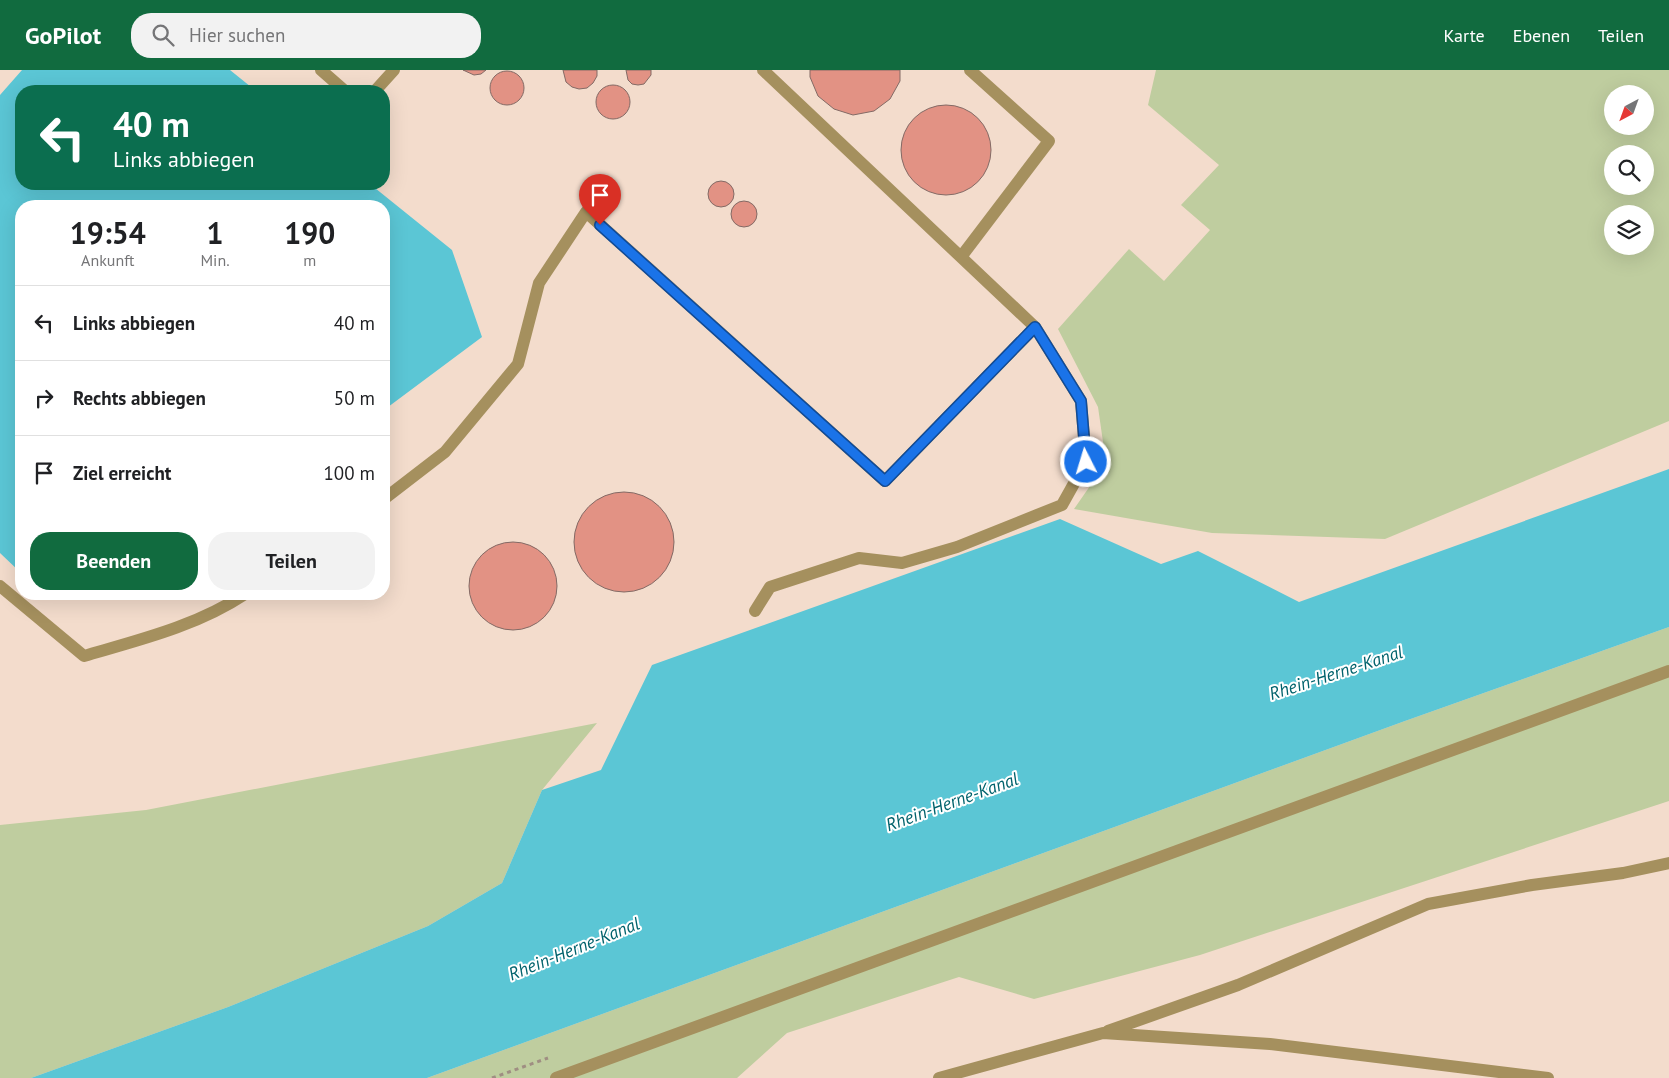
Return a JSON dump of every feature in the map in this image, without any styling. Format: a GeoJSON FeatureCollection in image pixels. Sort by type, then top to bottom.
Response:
{"type":"FeatureCollection","features":[{"type":"Feature","properties":{"kind":"lane"},"geometry":{"type":"LineString","coordinates":[[321,70],[338,85]]}},
{"type":"Feature","properties":{"kind":"lane"},"geometry":{"type":"LineString","coordinates":[[380,85],[394,70]]}},
{"type":"Feature","properties":{"kind":"lane"},"geometry":{"type":"LineString","coordinates":[[755,611],[770,587],[859,558],[902,562],[957,546],[1062,505],[1086,462],[1081,401],[1035,327],[763,70]]}},
{"type":"Feature","properties":{"kind":"lane"},"geometry":{"type":"LineString","coordinates":[[961,257],[1050,141],[970,70]]}},
{"type":"Feature","properties":{"kind":"lane"},"geometry":{"type":"LineString","coordinates":[[390,494],[445,452],[518,364],[539,283],[586,212],[885,481],[1035,327]]}},
{"type":"Feature","properties":{"kind":"lane"},"geometry":{"type":"LineString","coordinates":[[0,586],[15,598]]}},
{"type":"Feature","properties":{"kind":"lane"},"geometry":{"type":"LineString","coordinates":[[17,600],[84,656],[162,634],[227,606],[236,600]]}},
{"type":"Feature","properties":{"kind":"lane"},"geometry":{"type":"LineString","coordinates":[[556,1078],[1669,671]]}},
{"type":"Feature","properties":{"kind":"lane"},"geometry":{"type":"LineString","coordinates":[[939,1078],[1103,1033],[1238,985],[1428,904],[1623,873],[1669,863]]}},
{"type":"Feature","properties":{"kind":"lane"},"geometry":{"type":"LineString","coordinates":[[1103,1033],[1270,1044],[1548,1078]]}},
{"type":"Feature","properties":{"kind":"green space"},"geometry":{"type":"Polygon","coordinates":[[[1156,70],[1669,70],[1669,421],[1385,539],[1212,533],[1074,509],[1106,463],[1098,407],[1058,329],[1129,249],[1164,281],[1210,230],[1181,205],[1219,165],[1148,105],[1156,70]]]}},
{"type":"Feature","properties":{"kind":"green space"},"geometry":{"type":"Polygon","coordinates":[[[1669,627],[1669,801],[1200,955],[1034,999],[959,977],[787,1033],[737,1078],[427,1078],[1405,721],[1669,627]]]}},
{"type":"Feature","properties":{"kind":"green space"},"geometry":{"type":"Polygon","coordinates":[[[597,723],[542,790],[502,883],[428,926],[228,1007],[31,1078],[0,1078],[0,825],[146,810],[597,723]]]}},
{"type":"Feature","properties":{"kind":"water"},"geometry":{"type":"Polygon","coordinates":[[[22,70],[230,70],[249,85],[15,85],[15,190],[377,190],[390,200],[15,200],[15,567],[0,553],[0,95],[22,70]]]}},
{"type":"Feature","properties":{"kind":"water"},"geometry":{"type":"Polygon","coordinates":[[[390,200],[452,250],[482,337],[390,406],[390,200]]]}},
{"type":"Feature","properties":{"kind":"water","name":"Rhein-Herne-Kanal"},"geometry":{"type":"Polygon","coordinates":[[[1669,469],[1669,627],[1405,721],[427,1078],[31,1078],[228,1007],[428,926],[502,883],[542,790],[601,770],[652,665],[1060,519],[1161,564],[1198,551],[1299,602],[1669,469]]]}},
{"type":"Feature","properties":{"kind":"building"},"geometry":{"type":"Polygon","coordinates":[[[463,70],[486,70],[481,74],[474,75],[463,70]]]}},
{"type":"Feature","properties":{"kind":"building"},"geometry":{"type":"Polygon","coordinates":[[[563,70],[597,70],[597,76],[587,88],[579,89],[572,87],[566,82],[563,70]]]}},
{"type":"Feature","properties":{"kind":"building"},"geometry":{"type":"Polygon","coordinates":[[[626,70],[651,70],[651,75],[644,84],[632,84],[628,80],[626,70]]]}},
{"type":"Feature","properties":{"kind":"building"},"geometry":{"type":"Polygon","coordinates":[[[810,70],[900,70],[900,81],[890,99],[874,111],[853,115],[834,109],[818,96],[810,77],[810,70]]]}},
{"type":"Feature","properties":{"kind":"building"},"geometry":{"type":"Polygon","coordinates":[[[507,71],[519,76],[524,88],[519,100],[507,105],[495,100],[490,88],[495,76],[507,71]]]}},
{"type":"Feature","properties":{"kind":"building"},"geometry":{"type":"Polygon","coordinates":[[[613,85],[625,90],[630,102],[625,114],[613,119],[601,114],[596,102],[601,90],[613,85]]]}},
{"type":"Feature","properties":{"kind":"building"},"geometry":{"type":"Polygon","coordinates":[[[937,105],[955,105],[971,112],[984,125],[991,141],[991,159],[984,175],[971,188],[955,195],[937,195],[921,188],[908,175],[901,159],[901,141],[908,125],[921,112],[937,105]]]}},
{"type":"Feature","properties":{"kind":"building"},"geometry":{"type":"Polygon","coordinates":[[[721,181],[730,185],[734,194],[730,203],[721,207],[712,203],[708,194],[712,185],[721,181]]]}},
{"type":"Feature","properties":{"kind":"building"},"geometry":{"type":"Polygon","coordinates":[[[744,201],[753,205],[757,214],[753,223],[744,227],[735,223],[731,214],[735,205],[744,201]]]}},
{"type":"Feature","properties":{"kind":"building"},"geometry":{"type":"Polygon","coordinates":[[[624,492],[643,496],[660,506],[670,523],[674,542],[670,561],[660,578],[643,588],[624,592],[605,588],[588,578],[578,561],[574,542],[578,523],[588,506],[605,496],[624,492]]]}},
{"type":"Feature","properties":{"kind":"building"},"geometry":{"type":"Polygon","coordinates":[[[513,542],[530,545],[544,555],[554,569],[557,586],[554,603],[544,617],[530,627],[513,630],[496,627],[482,617],[472,603],[469,586],[472,569],[482,555],[496,545],[513,542]]]}},
{"type":"Feature","properties":{"kind":"route"},"geometry":{"type":"LineString","coordinates":[[600,225],[885,481],[1035,327],[1081,401],[1086,462]]}}]}
